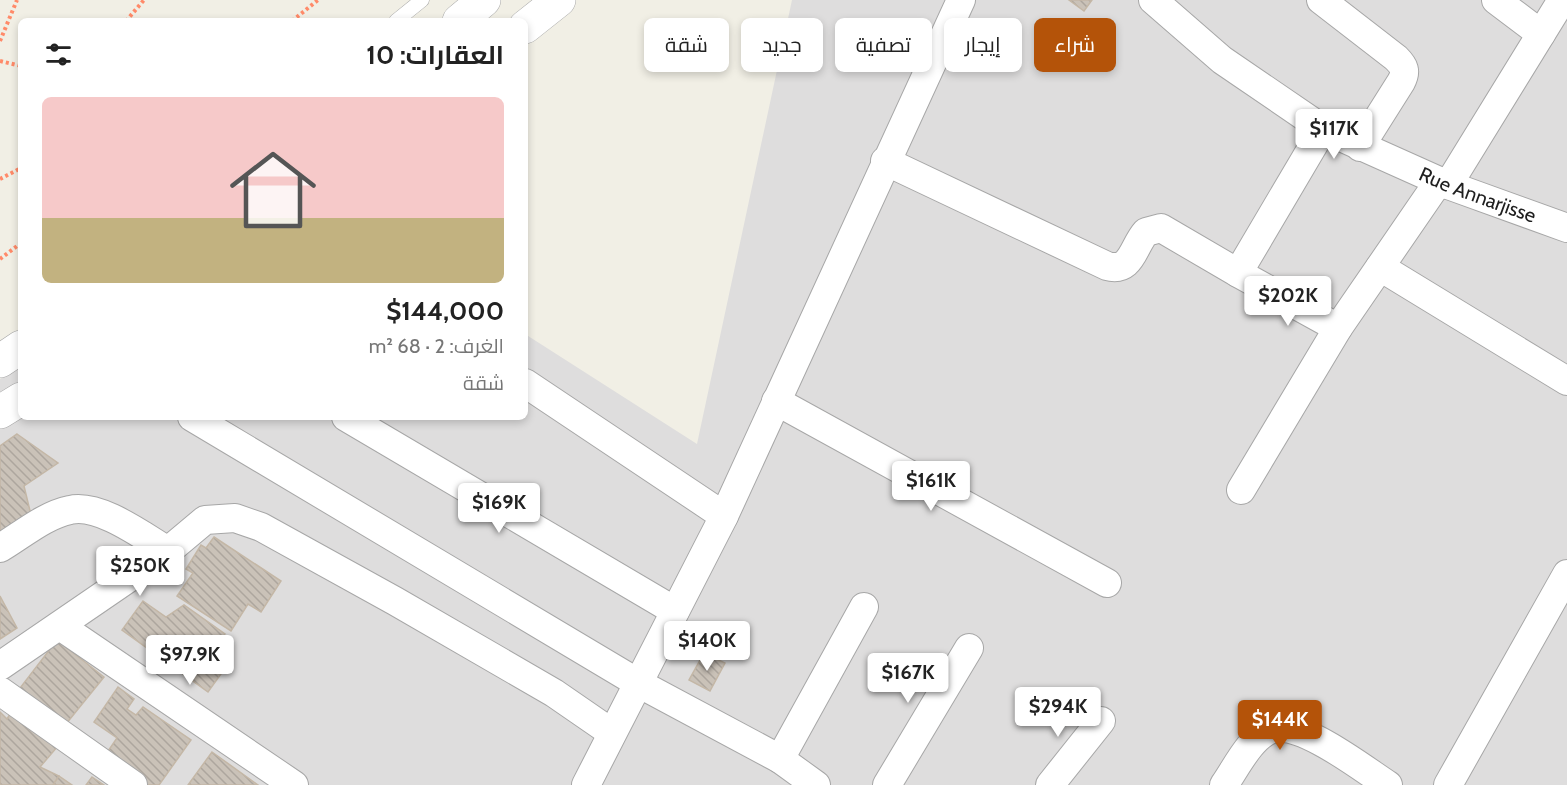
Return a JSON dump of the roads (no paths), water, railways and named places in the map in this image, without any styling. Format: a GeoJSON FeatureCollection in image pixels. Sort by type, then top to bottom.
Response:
{"type":"FeatureCollection","features":[{"type":"Feature","properties":{"kind":"street"},"geometry":{"type":"LineString","coordinates":[[463,18],[484,0]]}},
{"type":"Feature","properties":{"kind":"street"},"geometry":{"type":"LineString","coordinates":[[528,25],[559,0]]}},
{"type":"Feature","properties":{"kind":"street"},"geometry":{"type":"LineString","coordinates":[[585,785],[724,516],[885,161],[961,0]]}},
{"type":"Feature","properties":{"kind":"street"},"geometry":{"type":"LineString","coordinates":[[1321,0],[1396,58],[1404,68],[1405,74],[1401,82],[1360,147]]}},
{"type":"Feature","properties":{"kind":"street"},"geometry":{"type":"LineString","coordinates":[[1496,0],[1541,34]]}},
{"type":"Feature","properties":{"kind":"street"},"geometry":{"type":"LineString","coordinates":[[1241,490],[1338,328],[1380,267],[1444,183],[1562,0]]}},
{"type":"Feature","properties":{"kind":"street","name":"Rue Annarjisse"},"geometry":{"type":"LineString","coordinates":[[1168,5],[1222,60],[1323,129],[1444,183],[1567,228]]}},
{"type":"Feature","properties":{"kind":"street"},"geometry":{"type":"LineString","coordinates":[[1238,273],[1323,129]]}},
{"type":"Feature","properties":{"kind":"street"},"geometry":{"type":"LineString","coordinates":[[885,161],[1107,266],[1118,267],[1128,264],[1146,232],[1161,228],[1338,328]]}},
{"type":"Feature","properties":{"kind":"street"},"geometry":{"type":"LineString","coordinates":[[1380,267],[1567,381]]}},
{"type":"Feature","properties":{"kind":"street"},"geometry":{"type":"LineString","coordinates":[[0,361],[18,349]]}},
{"type":"Feature","properties":{"kind":"street"},"geometry":{"type":"LineString","coordinates":[[528,385],[724,516]]}},
{"type":"Feature","properties":{"kind":"street"},"geometry":{"type":"LineString","coordinates":[[0,412],[18,401]]}},
{"type":"Feature","properties":{"kind":"street"},"geometry":{"type":"LineString","coordinates":[[776,401],[1107,583]]}},
{"type":"Feature","properties":{"kind":"street"},"geometry":{"type":"LineString","coordinates":[[197,420],[638,683],[780,759],[816,785]]}},
{"type":"Feature","properties":{"kind":"street"},"geometry":{"type":"LineString","coordinates":[[351,420],[675,611]]}},
{"type":"Feature","properties":{"kind":"street"},"geometry":{"type":"LineString","coordinates":[[0,548],[48,519],[71,509],[90,510],[112,518],[168,551]]}},
{"type":"Feature","properties":{"kind":"street"},"geometry":{"type":"LineString","coordinates":[[0,666],[168,551],[205,520],[235,518],[261,527],[554,693],[612,733]]}},
{"type":"Feature","properties":{"kind":"street"},"geometry":{"type":"LineString","coordinates":[[1448,785],[1567,574]]}},
{"type":"Feature","properties":{"kind":"street"},"geometry":{"type":"LineString","coordinates":[[780,759],[864,607]]}},
{"type":"Feature","properties":{"kind":"street"},"geometry":{"type":"LineString","coordinates":[[60,626],[294,785]]}},
{"type":"Feature","properties":{"kind":"street"},"geometry":{"type":"LineString","coordinates":[[887,785],[969,648]]}},
{"type":"Feature","properties":{"kind":"street"},"geometry":{"type":"LineString","coordinates":[[0,691],[133,785]]}},
{"type":"Feature","properties":{"kind":"street"},"geometry":{"type":"LineString","coordinates":[[1050,785],[1101,721]]}},
{"type":"Feature","properties":{"kind":"street"},"geometry":{"type":"LineString","coordinates":[[1224,785],[1246,752],[1261,736],[1271,729],[1279,728],[1304,733],[1388,785]]}},
{"type":"Feature","properties":{"kind":"lane"},"geometry":{"type":"LineString","coordinates":[[400,18],[422,0]]}}]}
